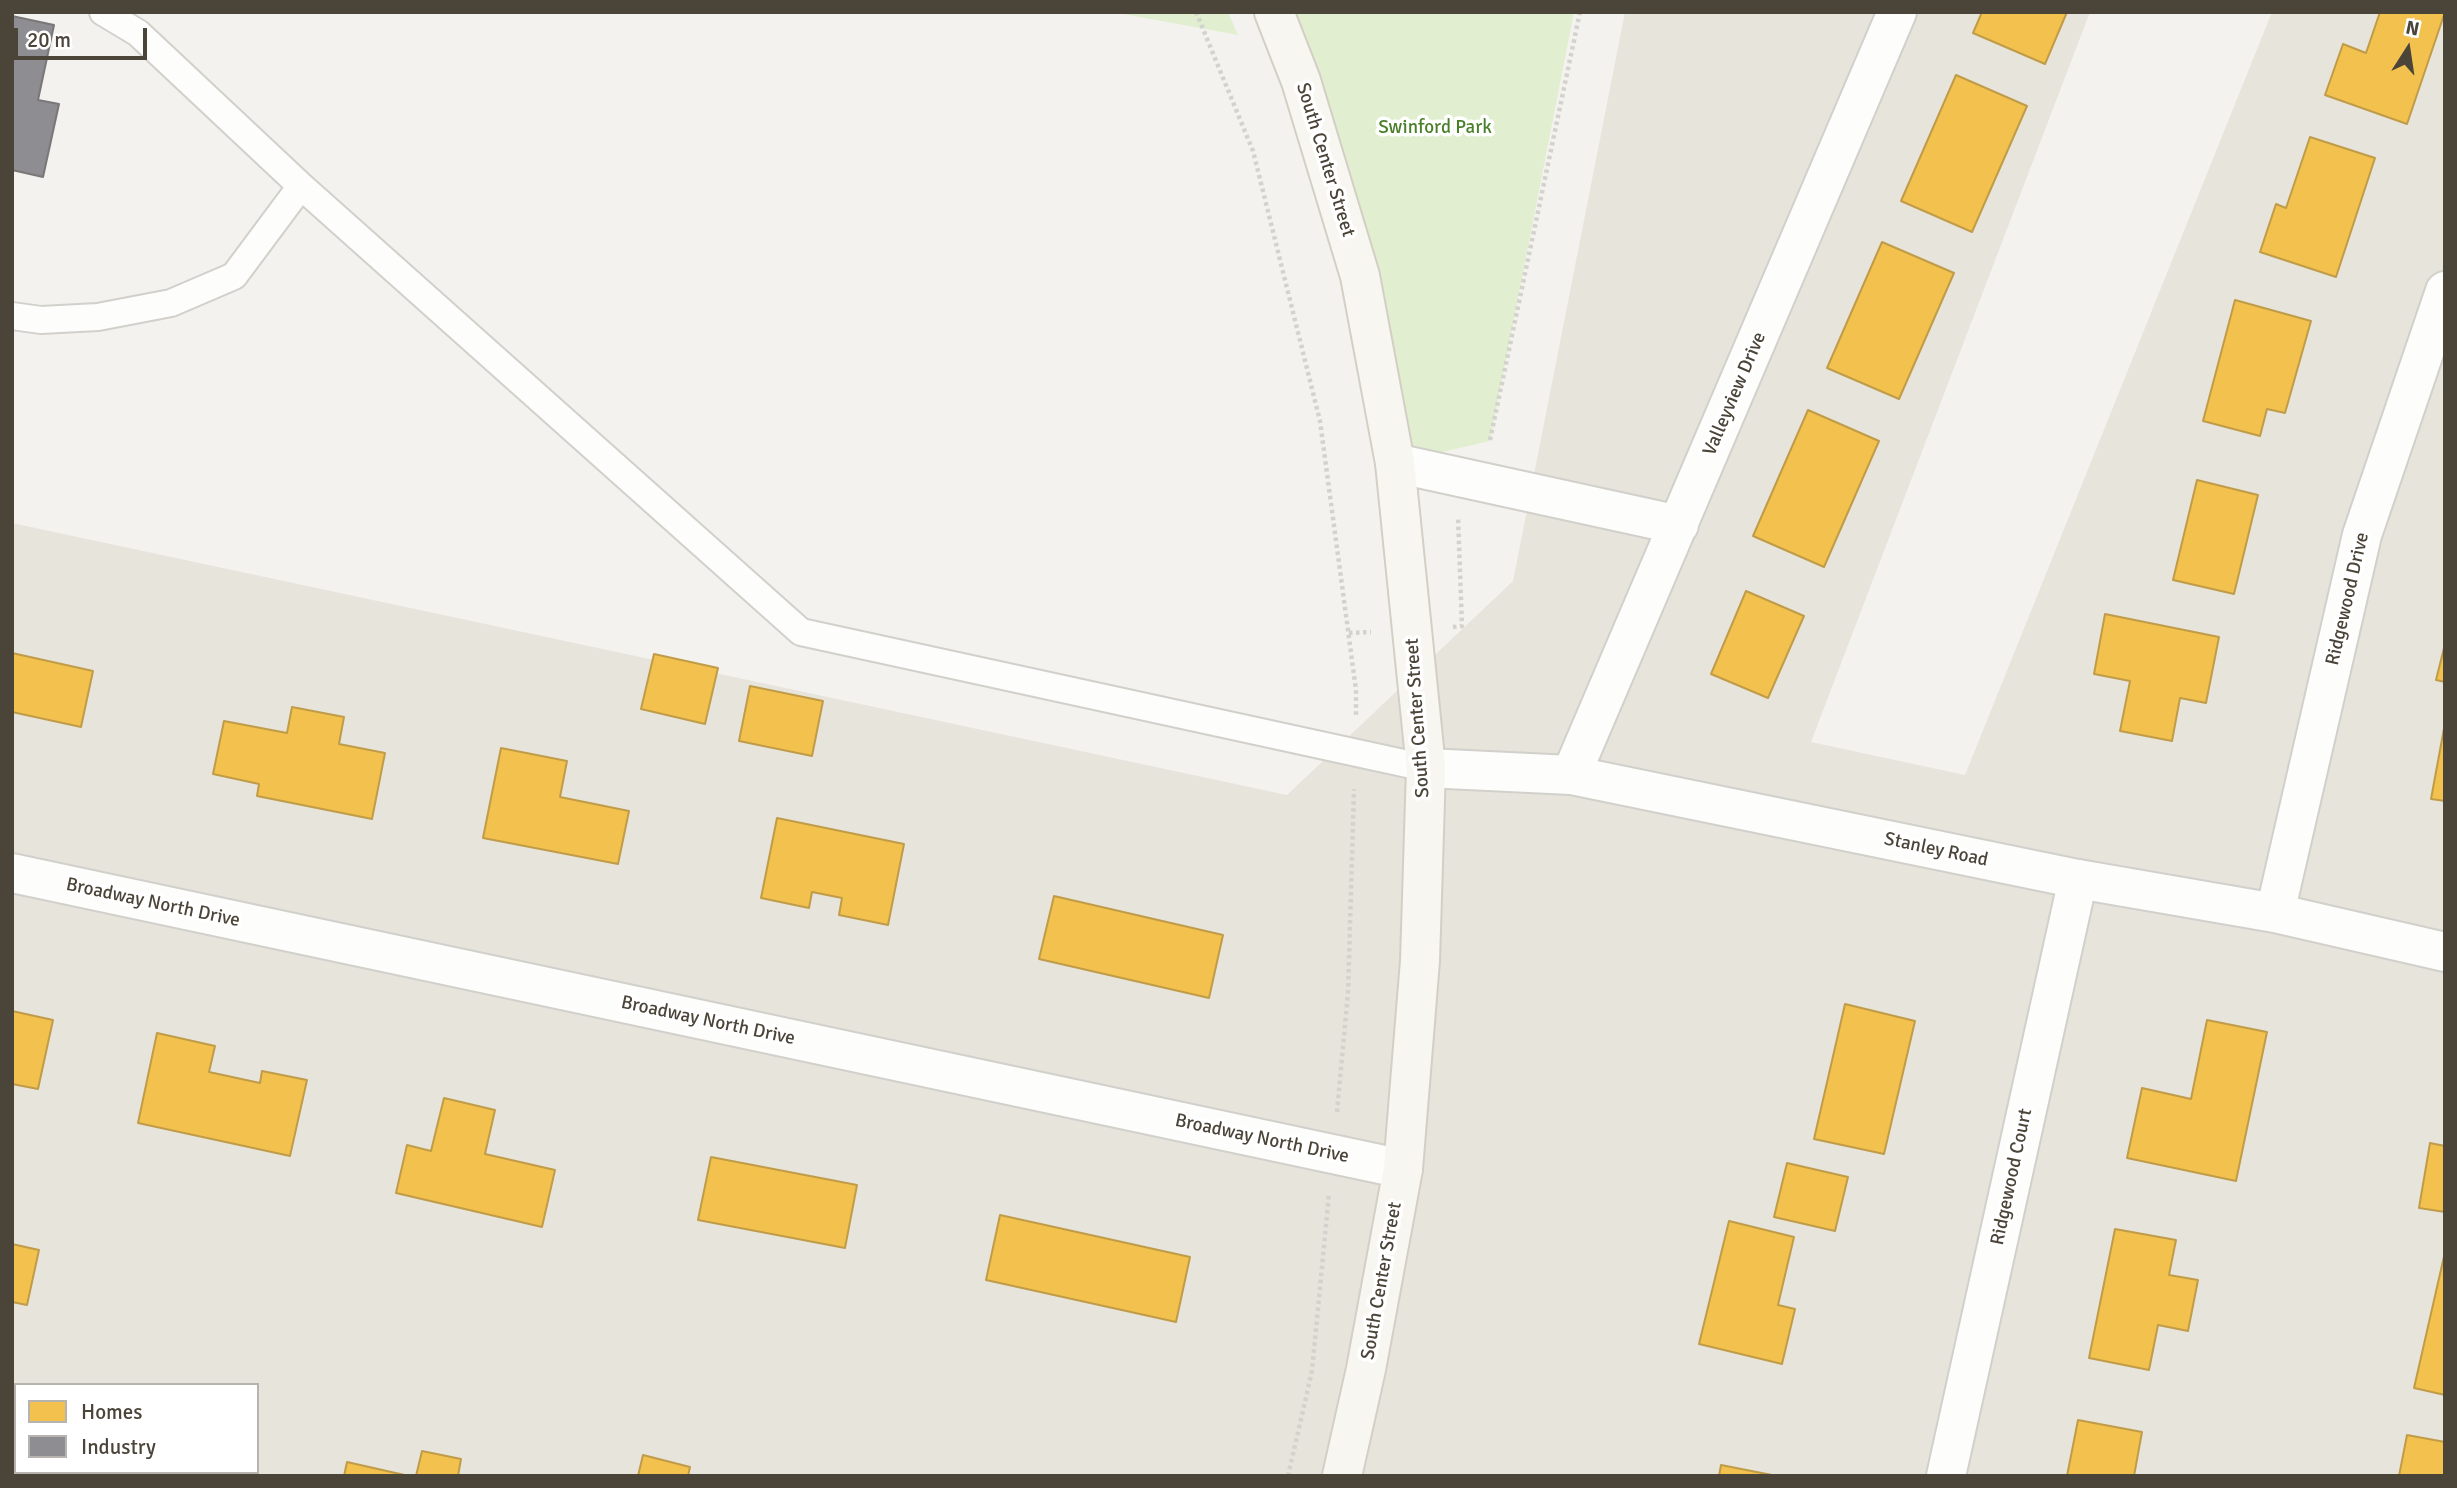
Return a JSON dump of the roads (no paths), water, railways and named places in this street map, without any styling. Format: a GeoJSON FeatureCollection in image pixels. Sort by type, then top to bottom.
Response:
{"type":"FeatureCollection","features":[{"type":"Feature","properties":{"kind":"main road","name":"South Center Street"},"geometry":{"type":"LineString","coordinates":[[1274,12],[1301,81],[1360,276],[1395,463],[1426,768],[1420,961],[1403,1169],[1366,1369],[1342,1476]]}},
{"type":"Feature","properties":{"kind":"street","name":"Valleyview Drive"},"geometry":{"type":"LineString","coordinates":[[1571,775],[1897,12]]}},
{"type":"Feature","properties":{"kind":"street","name":"Ridgewood Drive"},"geometry":{"type":"LineString","coordinates":[[2275,913],[2362,535],[2444,296]]}},
{"type":"Feature","properties":{"kind":"street"},"geometry":{"type":"LineString","coordinates":[[1395,463],[1679,525]]}},
{"type":"Feature","properties":{"kind":"street","name":"Stanley Road"},"geometry":{"type":"LineString","coordinates":[[1426,768],[1571,775],[2078,879],[2275,913],[2445,952]]}},
{"type":"Feature","properties":{"kind":"street","name":"Broadway North Drive"},"geometry":{"type":"LineString","coordinates":[[12,873],[1403,1169]]}},
{"type":"Feature","properties":{"kind":"street","name":"Ridgewood Court"},"geometry":{"type":"LineString","coordinates":[[1946,1476],[2078,879]]}},
{"type":"Feature","properties":{"kind":"lane"},"geometry":{"type":"LineString","coordinates":[[103,12],[138,33],[301,186],[801,632],[1426,768]]}},
{"type":"Feature","properties":{"kind":"lane"},"geometry":{"type":"LineString","coordinates":[[12,316],[41,320],[98,317],[170,303],[234,276],[301,186]]}},
{"type":"Feature","properties":{"kind":"park label","name":"Swinford Park"},"geometry":{"type":"Point","coordinates":[1435,128]}}]}
